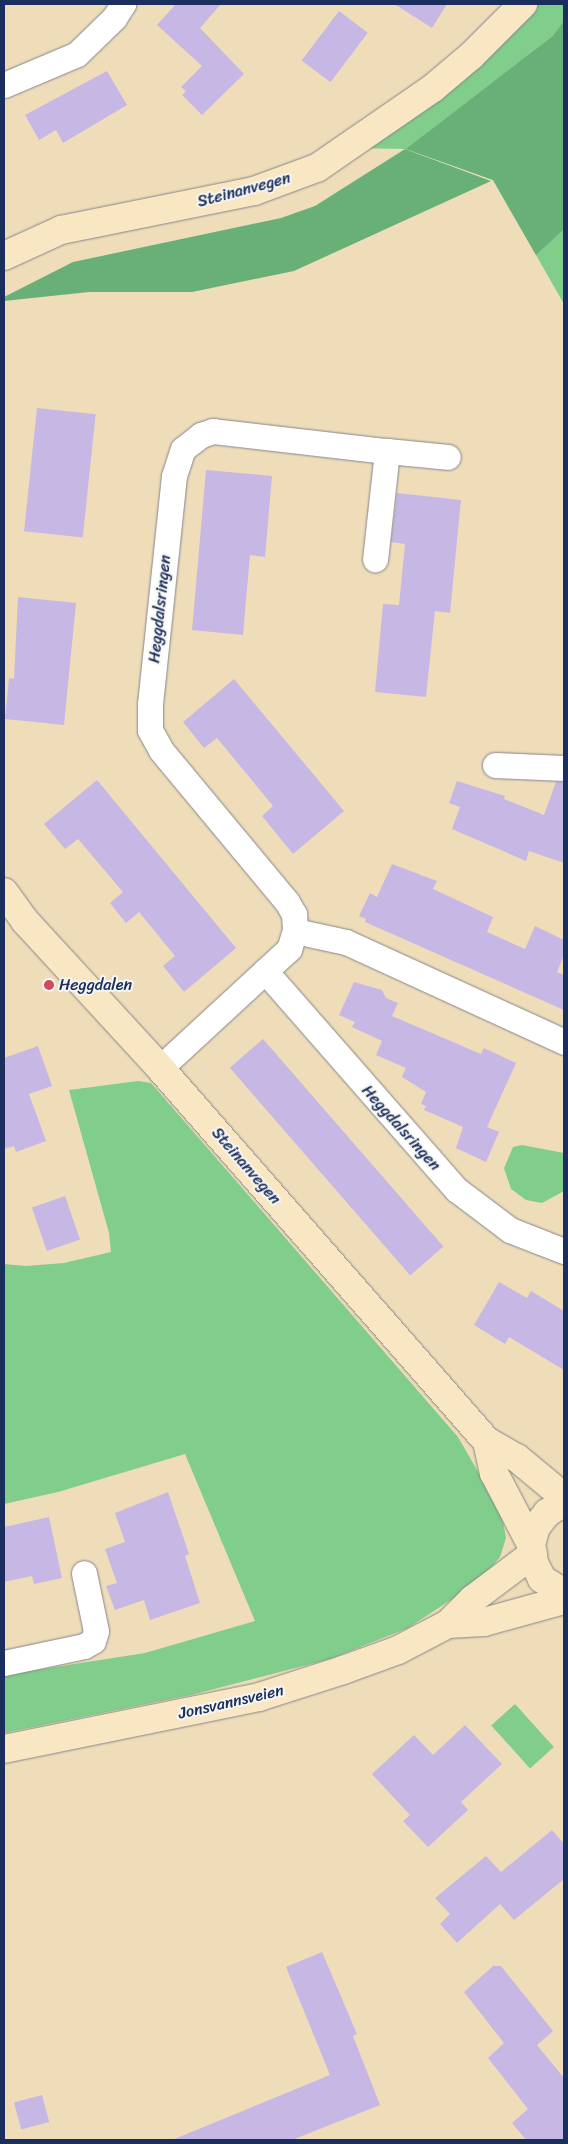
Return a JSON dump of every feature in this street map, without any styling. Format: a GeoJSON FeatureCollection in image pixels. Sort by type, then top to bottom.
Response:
{"type":"FeatureCollection","features":[{"type":"Feature","properties":{"kind":"main road","name":"Steinanvegen"},"geometry":{"type":"LineString","coordinates":[[4,256],[60,230],[254,191],[317,168],[433,88],[496,34],[523,4]]}},
{"type":"Feature","properties":{"kind":"main road","name":"Steinanvegen"},"geometry":{"type":"LineString","coordinates":[[4,892],[32,928],[160,1068],[487,1441],[517,1458],[564,1497]]}},
{"type":"Feature","properties":{"kind":"main road","name":"Steinanvegen"},"geometry":{"type":"LineString","coordinates":[[487,1441],[494,1473],[532,1549],[542,1579],[564,1593]]}},
{"type":"Feature","properties":{"kind":"main road"},"geometry":{"type":"LineString","coordinates":[[532,1549],[536,1527],[547,1513],[564,1502]]}},
{"type":"Feature","properties":{"kind":"main road","name":"Jonsvannsveien"},"geometry":{"type":"LineString","coordinates":[[4,1749],[298,1687],[398,1650],[448,1624],[473,1599],[532,1549]]}},
{"type":"Feature","properties":{"kind":"main road","name":"Jonsvannsveien"},"geometry":{"type":"LineString","coordinates":[[448,1624],[484,1622],[564,1600]]}},
{"type":"Feature","properties":{"kind":"street"},"geometry":{"type":"LineString","coordinates":[[4,85],[77,54],[114,18],[122,4]]}},
{"type":"Feature","properties":{"kind":"street","name":"Heggdalsringen"},"geometry":{"type":"LineString","coordinates":[[295,931],[294,914],[287,902],[161,750],[150,730],[150,704],[174,476],[184,449],[201,435],[213,431],[448,457]]}},
{"type":"Feature","properties":{"kind":"street"},"geometry":{"type":"LineString","coordinates":[[375,559],[387,451]]}},
{"type":"Feature","properties":{"kind":"street"},"geometry":{"type":"LineString","coordinates":[[495,765],[564,768]]}},
{"type":"Feature","properties":{"kind":"street"},"geometry":{"type":"LineString","coordinates":[[160,1068],[289,949],[295,931],[346,942],[564,1042]]}},
{"type":"Feature","properties":{"kind":"street","name":"Heggdalsringen"},"geometry":{"type":"LineString","coordinates":[[265,971],[456,1190],[510,1230],[564,1251]]}},
{"type":"Feature","properties":{"kind":"street"},"geometry":{"type":"LineString","coordinates":[[4,1663],[84,1646],[93,1641],[96,1631],[84,1574]]}},
{"type":"Feature","properties":{"kind":"green space"},"geometry":{"type":"Polygon","coordinates":[[[523,4],[564,4],[564,304],[493,180],[406,149],[349,148],[523,4]]]}},
{"type":"Feature","properties":{"kind":"green space"},"geometry":{"type":"Polygon","coordinates":[[[564,21],[564,229],[536,255],[493,180],[406,149],[553,36],[564,21]]]}},
{"type":"Feature","properties":{"kind":"green space"},"geometry":{"type":"Polygon","coordinates":[[[405,149],[491,181],[294,271],[192,292],[89,292],[4,301],[4,297],[73,262],[281,218],[315,206],[405,149]]]}},
{"type":"Feature","properties":{"kind":"green space"},"geometry":{"type":"Polygon","coordinates":[[[138,1081],[151,1083],[458,1437],[492,1496],[503,1521],[506,1538],[500,1557],[481,1580],[408,1628],[330,1659],[191,1695],[4,1733],[4,1675],[145,1653],[255,1621],[185,1454],[58,1492],[4,1504],[4,1264],[26,1266],[64,1263],[111,1252],[109,1233],[69,1090],[138,1081]]]}},
{"type":"Feature","properties":{"kind":"green space"},"geometry":{"type":"Polygon","coordinates":[[[522,1145],[564,1153],[564,1191],[542,1203],[526,1200],[511,1189],[504,1168],[513,1147],[522,1145]]]}},
{"type":"Feature","properties":{"kind":"green space"},"geometry":{"type":"Polygon","coordinates":[[[515,1704],[554,1747],[530,1769],[491,1725],[515,1704]]]}},
{"type":"Feature","properties":{"kind":"building"},"geometry":{"type":"Polygon","coordinates":[[[176,4],[221,4],[200,28],[244,74],[202,115],[182,95],[186,91],[181,87],[202,66],[157,25],[176,4]]]}},
{"type":"Feature","properties":{"kind":"building"},"geometry":{"type":"Polygon","coordinates":[[[394,4],[447,4],[432,28],[394,4]]]}},
{"type":"Feature","properties":{"kind":"building"},"geometry":{"type":"Polygon","coordinates":[[[339,11],[368,33],[330,82],[302,61],[339,11]]]}},
{"type":"Feature","properties":{"kind":"building"},"geometry":{"type":"Polygon","coordinates":[[[107,71],[127,105],[63,143],[56,130],[39,140],[25,115],[107,71]]]}},
{"type":"Feature","properties":{"kind":"building"},"geometry":{"type":"Polygon","coordinates":[[[37,408],[96,414],[83,537],[24,531],[37,408]]]}},
{"type":"Feature","properties":{"kind":"building"},"geometry":{"type":"Polygon","coordinates":[[[206,470],[272,476],[265,557],[250,555],[243,635],[192,630],[206,470]]]}},
{"type":"Feature","properties":{"kind":"building"},"geometry":{"type":"Polygon","coordinates":[[[397,493],[461,500],[450,613],[435,611],[426,697],[375,692],[383,604],[399,605],[405,544],[391,542],[397,493]]]}},
{"type":"Feature","properties":{"kind":"building"},"geometry":{"type":"Polygon","coordinates":[[[18,597],[76,603],[64,725],[5,719],[9,678],[14,679],[18,597]]]}},
{"type":"Feature","properties":{"kind":"building"},"geometry":{"type":"Polygon","coordinates":[[[234,679],[344,811],[293,854],[262,816],[273,806],[217,738],[204,748],[183,722],[234,679]]]}},
{"type":"Feature","properties":{"kind":"building"},"geometry":{"type":"Polygon","coordinates":[[[97,780],[236,948],[184,992],[163,966],[175,956],[139,912],[126,923],[110,903],[123,892],[78,839],[65,849],[44,824],[97,780]]]}},
{"type":"Feature","properties":{"kind":"building"},"geometry":{"type":"Polygon","coordinates":[[[457,781],[505,796],[504,799],[544,815],[556,782],[564,782],[564,863],[529,851],[526,861],[452,829],[460,807],[449,803],[457,781]]]}},
{"type":"Feature","properties":{"kind":"building"},"geometry":{"type":"Polygon","coordinates":[[[392,864],[437,881],[433,889],[493,917],[487,932],[525,949],[535,926],[564,940],[564,955],[557,972],[564,975],[564,1010],[365,922],[366,919],[359,916],[370,893],[377,897],[392,864]]]}},
{"type":"Feature","properties":{"kind":"building"},"geometry":{"type":"Polygon","coordinates":[[[354,982],[382,990],[386,998],[398,1003],[392,1016],[481,1054],[484,1048],[516,1063],[487,1127],[499,1132],[486,1162],[456,1148],[463,1127],[424,1110],[426,1106],[421,1104],[426,1092],[402,1077],[406,1068],[376,1055],[382,1041],[352,1027],[355,1022],[339,1015],[354,982]]]}},
{"type":"Feature","properties":{"kind":"building"},"geometry":{"type":"Polygon","coordinates":[[[263,1039],[443,1247],[410,1275],[230,1068],[263,1039]]]}},
{"type":"Feature","properties":{"kind":"building"},"geometry":{"type":"Polygon","coordinates":[[[38,1046],[52,1086],[29,1094],[46,1141],[16,1152],[14,1146],[4,1149],[4,1058],[38,1046]]]}},
{"type":"Feature","properties":{"kind":"building"},"geometry":{"type":"Polygon","coordinates":[[[65,1196],[80,1239],[47,1251],[32,1207],[65,1196]]]}},
{"type":"Feature","properties":{"kind":"building"},"geometry":{"type":"Polygon","coordinates":[[[499,1282],[527,1298],[531,1291],[564,1311],[564,1370],[509,1337],[505,1344],[474,1325],[499,1282]]]}},
{"type":"Feature","properties":{"kind":"building"},"geometry":{"type":"Polygon","coordinates":[[[168,1492],[189,1554],[185,1556],[200,1603],[150,1620],[144,1600],[115,1610],[106,1586],[117,1583],[105,1549],[125,1542],[115,1513],[168,1492]]]}},
{"type":"Feature","properties":{"kind":"building"},"geometry":{"type":"Polygon","coordinates":[[[49,1517],[62,1578],[34,1584],[32,1576],[4,1582],[4,1527],[49,1517]]]}},
{"type":"Feature","properties":{"kind":"building"},"geometry":{"type":"Polygon","coordinates":[[[465,1725],[502,1764],[461,1802],[468,1810],[428,1847],[403,1821],[410,1815],[372,1774],[414,1735],[433,1755],[465,1725]]]}},
{"type":"Feature","properties":{"kind":"building"},"geometry":{"type":"Polygon","coordinates":[[[552,1830],[564,1844],[564,1879],[514,1920],[500,1904],[457,1943],[440,1924],[450,1914],[435,1898],[486,1856],[501,1872],[552,1830]]]}},
{"type":"Feature","properties":{"kind":"building"},"geometry":{"type":"Polygon","coordinates":[[[322,1952],[357,2034],[353,2036],[380,2105],[292,2140],[172,2140],[330,2075],[286,1967],[322,1952]]]}},
{"type":"Feature","properties":{"kind":"building"},"geometry":{"type":"Polygon","coordinates":[[[493,1966],[501,1966],[553,2031],[537,2045],[564,2078],[564,2140],[526,2140],[512,2123],[528,2109],[488,2058],[504,2043],[464,1992],[493,1966]]]}},
{"type":"Feature","properties":{"kind":"building"},"geometry":{"type":"Polygon","coordinates":[[[42,2095],[49,2122],[21,2130],[14,2103],[42,2095]]]}},
{"type":"Feature","properties":{"kind":"place","name":"Heggdalen"},"geometry":{"type":"Point","coordinates":[49,985]}}]}
